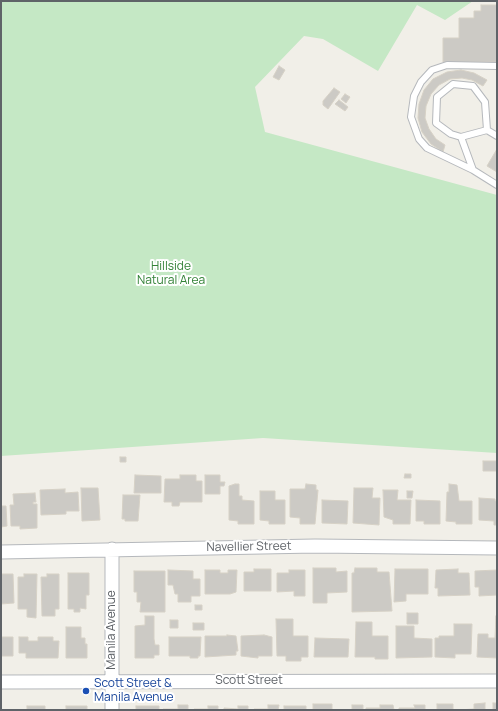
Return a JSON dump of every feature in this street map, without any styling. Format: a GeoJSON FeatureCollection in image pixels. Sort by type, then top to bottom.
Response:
{"type":"FeatureCollection","features":[{"type":"Feature","properties":{"kind":"street","name":"Navellier Street"},"geometry":{"type":"LineString","coordinates":[[1,552],[315,546],[497,548]]}},
{"type":"Feature","properties":{"kind":"street","name":"Manila Avenue"},"geometry":{"type":"LineString","coordinates":[[112,549],[112,710]]}},
{"type":"Feature","properties":{"kind":"street","name":"Scott Street"},"geometry":{"type":"LineString","coordinates":[[1,682],[497,681]]}},
{"type":"Feature","properties":{"kind":"lane"},"geometry":{"type":"LineString","coordinates":[[497,66],[447,65],[432,70],[420,82],[414,96],[411,117],[419,139],[427,148],[473,170],[497,185]]}},
{"type":"Feature","properties":{"kind":"lane"},"geometry":{"type":"LineString","coordinates":[[486,130],[485,102],[473,86],[453,84],[437,97],[436,123],[451,134],[461,137],[486,130],[497,136]]}},
{"type":"Feature","properties":{"kind":"lane"},"geometry":{"type":"LineString","coordinates":[[461,137],[473,170]]}},
{"type":"Feature","properties":{"kind":"green space","name":"Hillside Natural Area"},"geometry":{"type":"Polygon","coordinates":[[[1,1],[473,1],[445,20],[417,5],[378,71],[323,39],[304,36],[255,87],[265,132],[497,195],[497,453],[263,438],[1,456],[1,1]]]}},
{"type":"Feature","properties":{"kind":"building"},"geometry":{"type":"Polygon","coordinates":[[[481,5],[497,5],[497,62],[443,62],[443,38],[459,38],[459,18],[474,18],[474,11],[481,11],[481,5]]]}},
{"type":"Feature","properties":{"kind":"building"},"geometry":{"type":"Polygon","coordinates":[[[279,66],[285,70],[279,80],[273,77],[279,66]]]}},
{"type":"Feature","properties":{"kind":"building"},"geometry":{"type":"Polygon","coordinates":[[[461,70],[474,73],[487,80],[483,86],[472,80],[462,78],[450,79],[439,85],[431,94],[426,106],[425,118],[429,129],[436,139],[445,145],[443,152],[431,144],[422,132],[418,118],[419,104],[424,90],[433,79],[447,72],[461,70]]]}},
{"type":"Feature","properties":{"kind":"building"},"geometry":{"type":"Polygon","coordinates":[[[334,88],[340,92],[328,109],[323,105],[323,101],[334,88]]]}},
{"type":"Feature","properties":{"kind":"building"},"geometry":{"type":"Polygon","coordinates":[[[345,94],[350,97],[346,103],[341,99],[345,94]]]}},
{"type":"Feature","properties":{"kind":"building"},"geometry":{"type":"Polygon","coordinates":[[[339,100],[348,107],[345,111],[335,104],[339,100]]]}},
{"type":"Feature","properties":{"kind":"building"},"geometry":{"type":"Polygon","coordinates":[[[497,149],[497,172],[487,166],[497,149]]]}},
{"type":"Feature","properties":{"kind":"building"},"geometry":{"type":"Polygon","coordinates":[[[120,457],[126,457],[126,462],[120,462],[120,457]]]}},
{"type":"Feature","properties":{"kind":"building"},"geometry":{"type":"Polygon","coordinates":[[[483,461],[497,461],[497,471],[483,471],[483,461]]]}},
{"type":"Feature","properties":{"kind":"building"},"geometry":{"type":"Polygon","coordinates":[[[405,474],[411,474],[411,478],[404,478],[405,474]]]}},
{"type":"Feature","properties":{"kind":"building"},"geometry":{"type":"Polygon","coordinates":[[[135,475],[161,476],[161,493],[134,493],[135,475]]]}},
{"type":"Feature","properties":{"kind":"building"},"geometry":{"type":"Polygon","coordinates":[[[180,475],[196,475],[196,481],[202,481],[202,502],[180,502],[179,506],[172,506],[172,502],[164,502],[165,479],[180,479],[180,475]]]}},
{"type":"Feature","properties":{"kind":"building"},"geometry":{"type":"Polygon","coordinates":[[[205,475],[220,475],[220,482],[225,482],[224,486],[220,486],[220,494],[205,494],[205,475]]]}},
{"type":"Feature","properties":{"kind":"building"},"geometry":{"type":"Polygon","coordinates":[[[239,484],[239,496],[242,496],[242,500],[254,501],[254,524],[238,524],[238,521],[229,520],[229,486],[239,484]]]}},
{"type":"Feature","properties":{"kind":"building"},"geometry":{"type":"Polygon","coordinates":[[[306,484],[316,485],[316,490],[318,490],[315,524],[300,524],[300,518],[290,517],[290,489],[305,489],[306,484]]]}},
{"type":"Feature","properties":{"kind":"building"},"geometry":{"type":"Polygon","coordinates":[[[449,484],[457,485],[459,501],[472,501],[472,524],[456,524],[456,522],[446,521],[447,492],[449,492],[449,484]]]}},
{"type":"Feature","properties":{"kind":"building"},"geometry":{"type":"Polygon","coordinates":[[[81,488],[98,488],[100,520],[82,521],[81,488]]]}},
{"type":"Feature","properties":{"kind":"building"},"geometry":{"type":"Polygon","coordinates":[[[354,488],[373,488],[372,498],[380,498],[379,525],[353,523],[354,488]]]}},
{"type":"Feature","properties":{"kind":"building"},"geometry":{"type":"Polygon","coordinates":[[[65,489],[65,493],[78,492],[79,511],[66,511],[66,514],[41,515],[40,490],[65,489]]]}},
{"type":"Feature","properties":{"kind":"building"},"geometry":{"type":"Polygon","coordinates":[[[383,490],[398,490],[397,500],[411,500],[410,524],[393,524],[393,520],[384,517],[383,490]]]}},
{"type":"Feature","properties":{"kind":"building"},"geometry":{"type":"Polygon","coordinates":[[[260,491],[275,491],[275,500],[285,500],[285,524],[269,524],[269,521],[260,520],[260,491]]]}},
{"type":"Feature","properties":{"kind":"building"},"geometry":{"type":"Polygon","coordinates":[[[407,491],[413,491],[412,498],[407,498],[407,491]]]}},
{"type":"Feature","properties":{"kind":"building"},"geometry":{"type":"Polygon","coordinates":[[[35,493],[36,502],[33,502],[33,504],[37,504],[37,528],[20,529],[20,526],[11,526],[10,505],[14,505],[13,494],[35,493]]]}},
{"type":"Feature","properties":{"kind":"building"},"geometry":{"type":"Polygon","coordinates":[[[123,495],[140,495],[138,521],[125,521],[125,519],[122,519],[123,495]]]}},
{"type":"Feature","properties":{"kind":"building"},"geometry":{"type":"Polygon","coordinates":[[[479,498],[495,499],[495,501],[497,501],[497,525],[494,525],[494,521],[479,520],[479,498]]]}},
{"type":"Feature","properties":{"kind":"building"},"geometry":{"type":"Polygon","coordinates":[[[322,500],[348,501],[347,524],[322,523],[322,500]]]}},
{"type":"Feature","properties":{"kind":"building"},"geometry":{"type":"Polygon","coordinates":[[[416,500],[440,501],[440,524],[424,524],[424,521],[416,521],[416,500]]]}},
{"type":"Feature","properties":{"kind":"building"},"geometry":{"type":"Polygon","coordinates":[[[1,506],[6,506],[7,526],[1,527],[1,506]]]}},
{"type":"Feature","properties":{"kind":"building"},"geometry":{"type":"Polygon","coordinates":[[[313,568],[336,568],[336,572],[347,571],[347,592],[327,593],[327,603],[313,603],[313,568]]]}},
{"type":"Feature","properties":{"kind":"building"},"geometry":{"type":"Polygon","coordinates":[[[355,568],[377,568],[377,572],[389,572],[392,611],[352,612],[352,573],[354,573],[355,568]]]}},
{"type":"Feature","properties":{"kind":"building"},"geometry":{"type":"Polygon","coordinates":[[[254,569],[271,569],[271,591],[244,591],[244,572],[254,572],[254,569]]]}},
{"type":"Feature","properties":{"kind":"building"},"geometry":{"type":"Polygon","coordinates":[[[395,569],[428,569],[428,594],[406,594],[406,601],[394,602],[395,569]]]}},
{"type":"Feature","properties":{"kind":"building"},"geometry":{"type":"Polygon","coordinates":[[[458,569],[458,573],[469,573],[470,595],[438,596],[438,588],[435,588],[436,570],[458,569]]]}},
{"type":"Feature","properties":{"kind":"building"},"geometry":{"type":"Polygon","coordinates":[[[168,570],[193,571],[193,579],[200,579],[200,596],[191,596],[191,602],[178,602],[178,594],[175,594],[173,585],[168,585],[168,570]]]}},
{"type":"Feature","properties":{"kind":"building"},"geometry":{"type":"Polygon","coordinates":[[[205,570],[220,570],[220,573],[228,573],[228,570],[237,570],[236,592],[230,594],[205,594],[205,570]]]}},
{"type":"Feature","properties":{"kind":"building"},"geometry":{"type":"Polygon","coordinates":[[[289,570],[305,570],[305,596],[294,596],[294,591],[277,592],[277,573],[289,573],[289,570]]]}},
{"type":"Feature","properties":{"kind":"building"},"geometry":{"type":"Polygon","coordinates":[[[497,570],[497,595],[479,596],[479,587],[475,587],[475,571],[497,570]]]}},
{"type":"Feature","properties":{"kind":"building"},"geometry":{"type":"Polygon","coordinates":[[[134,571],[165,571],[165,612],[140,612],[141,602],[137,602],[137,592],[134,592],[134,571]]]}},
{"type":"Feature","properties":{"kind":"building"},"geometry":{"type":"Polygon","coordinates":[[[68,573],[89,573],[89,595],[86,595],[86,609],[80,608],[80,612],[74,612],[74,609],[68,609],[68,573]]]}},
{"type":"Feature","properties":{"kind":"building"},"geometry":{"type":"Polygon","coordinates":[[[1,574],[13,574],[14,603],[1,604],[1,574]]]}},
{"type":"Feature","properties":{"kind":"building"},"geometry":{"type":"Polygon","coordinates":[[[24,574],[37,574],[36,618],[27,617],[27,609],[18,609],[18,577],[24,577],[24,574]]]}},
{"type":"Feature","properties":{"kind":"building"},"geometry":{"type":"Polygon","coordinates":[[[47,574],[59,574],[59,609],[55,609],[55,616],[42,616],[41,577],[47,577],[47,574]]]}},
{"type":"Feature","properties":{"kind":"building"},"geometry":{"type":"Polygon","coordinates":[[[195,605],[202,605],[202,610],[195,610],[195,605]]]}},
{"type":"Feature","properties":{"kind":"building"},"geometry":{"type":"Polygon","coordinates":[[[407,613],[418,613],[418,624],[407,624],[407,613]]]}},
{"type":"Feature","properties":{"kind":"building"},"geometry":{"type":"Polygon","coordinates":[[[145,616],[154,616],[154,639],[155,645],[159,645],[159,655],[154,655],[154,658],[135,658],[135,626],[145,625],[145,616]]]}},
{"type":"Feature","properties":{"kind":"building"},"geometry":{"type":"Polygon","coordinates":[[[496,616],[497,658],[477,657],[478,634],[488,634],[488,638],[495,638],[496,616]]]}},
{"type":"Feature","properties":{"kind":"building"},"geometry":{"type":"Polygon","coordinates":[[[276,619],[293,619],[293,636],[308,636],[308,657],[301,657],[301,661],[286,661],[286,656],[277,656],[276,619]]]}},
{"type":"Feature","properties":{"kind":"building"},"geometry":{"type":"Polygon","coordinates":[[[170,620],[178,620],[178,628],[170,628],[170,620]]]}},
{"type":"Feature","properties":{"kind":"building"},"geometry":{"type":"Polygon","coordinates":[[[356,622],[372,622],[372,636],[388,636],[388,659],[375,659],[375,657],[355,657],[356,622]]]}},
{"type":"Feature","properties":{"kind":"building"},"geometry":{"type":"Polygon","coordinates":[[[193,623],[204,623],[204,630],[193,630],[193,623]]]}},
{"type":"Feature","properties":{"kind":"building"},"geometry":{"type":"Polygon","coordinates":[[[454,624],[472,624],[471,654],[455,654],[455,658],[435,657],[435,638],[439,638],[439,636],[454,636],[454,624]]]}},
{"type":"Feature","properties":{"kind":"building"},"geometry":{"type":"Polygon","coordinates":[[[396,626],[414,626],[414,638],[432,639],[432,657],[396,658],[396,626]]]}},
{"type":"Feature","properties":{"kind":"building"},"geometry":{"type":"Polygon","coordinates":[[[66,627],[81,627],[81,638],[85,638],[85,644],[87,644],[87,658],[66,658],[66,627]]]}},
{"type":"Feature","properties":{"kind":"building"},"geometry":{"type":"Polygon","coordinates":[[[264,635],[272,637],[272,656],[258,656],[258,658],[241,656],[241,636],[264,635]]]}},
{"type":"Feature","properties":{"kind":"building"},"geometry":{"type":"Polygon","coordinates":[[[205,636],[236,636],[238,651],[236,651],[236,655],[205,657],[205,636]]]}},
{"type":"Feature","properties":{"kind":"building"},"geometry":{"type":"Polygon","coordinates":[[[1,637],[13,637],[13,656],[1,656],[1,637]]]}},
{"type":"Feature","properties":{"kind":"building"},"geometry":{"type":"Polygon","coordinates":[[[19,637],[28,637],[28,641],[38,641],[38,637],[53,637],[53,641],[59,641],[58,658],[26,658],[26,653],[19,653],[19,637]]]}},
{"type":"Feature","properties":{"kind":"building"},"geometry":{"type":"Polygon","coordinates":[[[169,637],[201,637],[200,656],[198,656],[198,658],[190,658],[190,656],[169,656],[169,637]]]}},
{"type":"Feature","properties":{"kind":"building"},"geometry":{"type":"Polygon","coordinates":[[[315,638],[349,639],[348,657],[314,657],[315,638]]]}},
{"type":"Feature","properties":{"kind":"building"},"geometry":{"type":"Polygon","coordinates":[[[485,703],[485,710],[458,710],[474,709],[474,704],[485,703]]]}},
{"type":"Feature","properties":{"kind":"building"},"geometry":{"type":"Polygon","coordinates":[[[493,703],[497,703],[497,710],[493,710],[493,703]]]}},
{"type":"Feature","properties":{"kind":"building"},"geometry":{"type":"Polygon","coordinates":[[[313,704],[332,704],[332,710],[313,710],[313,704]]]}},
{"type":"Feature","properties":{"kind":"building"},"geometry":{"type":"Polygon","coordinates":[[[437,704],[453,704],[453,710],[437,710],[437,704]]]}},
{"type":"Feature","properties":{"kind":"building"},"geometry":{"type":"Polygon","coordinates":[[[178,705],[188,705],[188,710],[163,710],[178,709],[178,705]]]}},
{"type":"Feature","properties":{"kind":"building"},"geometry":{"type":"Polygon","coordinates":[[[268,705],[279,705],[278,710],[254,710],[268,709],[268,705]]]}},
{"type":"Feature","properties":{"kind":"building"},"geometry":{"type":"Polygon","coordinates":[[[352,705],[363,705],[363,710],[352,710],[352,705]]]}},
{"type":"Feature","properties":{"kind":"building"},"geometry":{"type":"Polygon","coordinates":[[[380,705],[393,705],[394,710],[366,710],[366,708],[380,708],[380,705]]]}},
{"type":"Feature","properties":{"kind":"building"},"geometry":{"type":"Polygon","coordinates":[[[414,705],[425,705],[425,710],[399,710],[399,708],[415,708],[414,705]]]}},
{"type":"Feature","properties":{"kind":"building"},"geometry":{"type":"Polygon","coordinates":[[[27,706],[45,706],[45,710],[27,710],[27,706]]]}},
{"type":"Feature","properties":{"kind":"building"},"geometry":{"type":"Polygon","coordinates":[[[66,706],[87,706],[87,710],[66,710],[66,706]]]}},
{"type":"Feature","properties":{"kind":"building"},"geometry":{"type":"Polygon","coordinates":[[[136,706],[159,706],[159,710],[136,710],[136,706]]]}},
{"type":"Feature","properties":{"kind":"building"},"geometry":{"type":"Polygon","coordinates":[[[208,706],[218,706],[218,710],[194,710],[208,709],[208,706]]]}},
{"type":"Feature","properties":{"kind":"building"},"geometry":{"type":"Polygon","coordinates":[[[238,706],[248,706],[248,710],[224,710],[224,708],[238,709],[238,706]]]}},
{"type":"Feature","properties":{"kind":"building"},"geometry":{"type":"Polygon","coordinates":[[[284,706],[306,706],[306,710],[284,710],[284,706]]]}},
{"type":"Feature","properties":{"kind":"place","name":"Scott Street & Manila Avenue"},"geometry":{"type":"Point","coordinates":[86,691]}}]}
